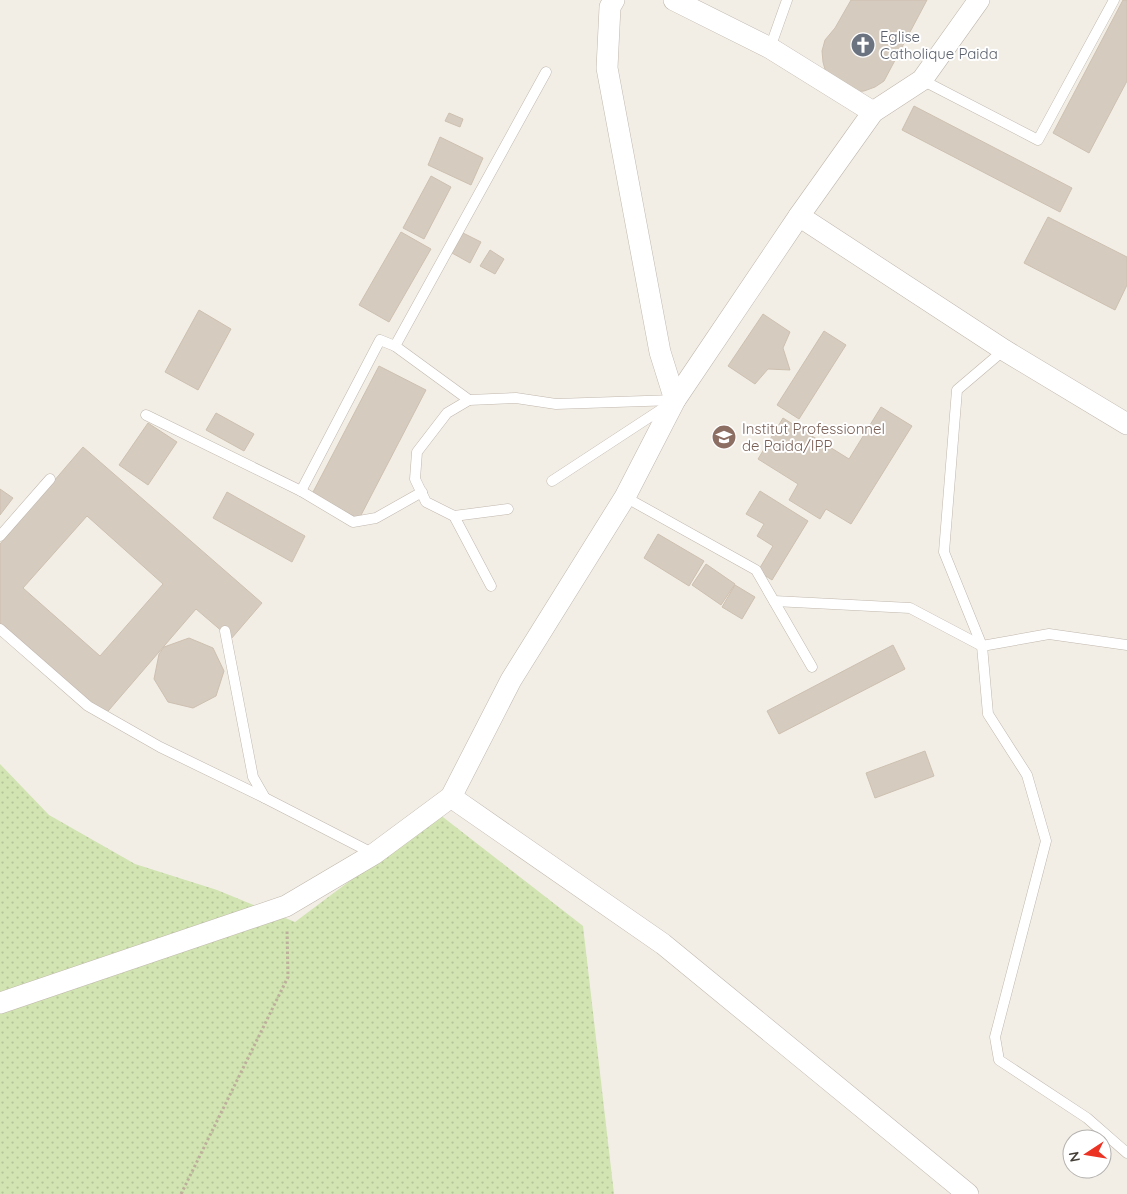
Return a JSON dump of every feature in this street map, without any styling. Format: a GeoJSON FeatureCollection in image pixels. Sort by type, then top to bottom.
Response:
{"type":"FeatureCollection","features":[{"type":"Feature","properties":{"kind":"street"},"geometry":{"type":"LineString","coordinates":[[614,0],[610,7],[607,68],[660,352],[675,400]]}},
{"type":"Feature","properties":{"kind":"street"},"geometry":{"type":"LineString","coordinates":[[674,0],[770,48],[873,112]]}},
{"type":"Feature","properties":{"kind":"street"},"geometry":{"type":"LineString","coordinates":[[0,1003],[286,906],[374,854],[451,796],[511,680],[625,497],[675,400],[798,216],[873,112],[922,80],[979,0]]}},
{"type":"Feature","properties":{"kind":"street"},"geometry":{"type":"LineString","coordinates":[[798,216],[1004,350],[1127,424]]}},
{"type":"Feature","properties":{"kind":"street"},"geometry":{"type":"LineString","coordinates":[[451,796],[663,944],[968,1194]]}},
{"type":"Feature","properties":{"kind":"lane"},"geometry":{"type":"LineString","coordinates":[[770,48],[786,0]]}},
{"type":"Feature","properties":{"kind":"lane"},"geometry":{"type":"LineString","coordinates":[[922,80],[1038,140],[1114,0]]}},
{"type":"Feature","properties":{"kind":"lane"},"geometry":{"type":"LineString","coordinates":[[395,346],[546,72]]}},
{"type":"Feature","properties":{"kind":"lane"},"geometry":{"type":"LineString","coordinates":[[301,491],[380,340],[395,346],[469,400]]}},
{"type":"Feature","properties":{"kind":"lane"},"geometry":{"type":"LineString","coordinates":[[1004,350],[957,390],[944,552],[982,646],[988,714],[1027,775],[1046,841],[995,1037],[999,1060],[1087,1118],[1127,1153]]}},
{"type":"Feature","properties":{"kind":"lane"},"geometry":{"type":"LineString","coordinates":[[508,509],[454,516],[426,502],[415,479],[417,452],[447,413],[469,400],[516,398],[556,404],[675,400]]}},
{"type":"Feature","properties":{"kind":"lane"},"geometry":{"type":"LineString","coordinates":[[552,481],[675,400]]}},
{"type":"Feature","properties":{"kind":"lane"},"geometry":{"type":"LineString","coordinates":[[146,415],[301,491],[353,522],[376,518],[422,492]]}},
{"type":"Feature","properties":{"kind":"lane"},"geometry":{"type":"LineString","coordinates":[[0,536],[50,479]]}},
{"type":"Feature","properties":{"kind":"lane"},"geometry":{"type":"LineString","coordinates":[[625,497],[756,570],[812,668]]}},
{"type":"Feature","properties":{"kind":"lane"},"geometry":{"type":"LineString","coordinates":[[454,516],[491,586]]}},
{"type":"Feature","properties":{"kind":"lane"},"geometry":{"type":"LineString","coordinates":[[774,601],[910,608],[982,646],[1048,634],[1127,645]]}},
{"type":"Feature","properties":{"kind":"lane"},"geometry":{"type":"LineString","coordinates":[[0,629],[88,706],[160,747],[374,854]]}},
{"type":"Feature","properties":{"kind":"lane"},"geometry":{"type":"LineString","coordinates":[[225,631],[253,777],[265,798]]}},
{"type":"Feature","properties":{"kind":"path"},"geometry":{"type":"LineString","coordinates":[[181,1194],[288,977],[286,906]]}},
{"type":"Feature","properties":{"kind":"green space"},"geometry":{"type":"Polygon","coordinates":[[[0,764],[49,815],[135,864],[217,890],[295,922],[439,814],[583,926],[614,1194],[0,1194],[0,764]]]}},
{"type":"Feature","properties":{"kind":"building","name":"Eglise Catholique Paida"},"geometry":{"type":"Polygon","coordinates":[[[851,0],[927,0],[884,81],[864,91],[853,92],[826,73],[822,51],[825,40],[835,28],[851,0]]]}},
{"type":"Feature","properties":{"kind":"building"},"geometry":{"type":"Polygon","coordinates":[[[1123,0],[1127,0],[1127,81],[1089,153],[1053,133],[1123,0]]]}},
{"type":"Feature","properties":{"kind":"building"},"geometry":{"type":"Polygon","coordinates":[[[914,106],[1072,188],[1060,212],[902,130],[914,106]]]}},
{"type":"Feature","properties":{"kind":"building"},"geometry":{"type":"Polygon","coordinates":[[[449,113],[463,119],[460,127],[445,121],[449,113]]]}},
{"type":"Feature","properties":{"kind":"building"},"geometry":{"type":"Polygon","coordinates":[[[440,137],[483,158],[471,185],[428,165],[440,137]]]}},
{"type":"Feature","properties":{"kind":"building"},"geometry":{"type":"Polygon","coordinates":[[[431,176],[451,187],[424,239],[403,228],[431,176]]]}},
{"type":"Feature","properties":{"kind":"building"},"geometry":{"type":"Polygon","coordinates":[[[1048,217],[1127,257],[1127,285],[1115,310],[1024,263],[1048,217]]]}},
{"type":"Feature","properties":{"kind":"building"},"geometry":{"type":"Polygon","coordinates":[[[401,232],[431,249],[389,322],[359,305],[401,232]]]}},
{"type":"Feature","properties":{"kind":"building"},"geometry":{"type":"Polygon","coordinates":[[[463,233],[481,242],[470,263],[452,253],[463,233]]]}},
{"type":"Feature","properties":{"kind":"building"},"geometry":{"type":"Polygon","coordinates":[[[490,250],[504,259],[495,274],[480,266],[490,250]]]}},
{"type":"Feature","properties":{"kind":"building"},"geometry":{"type":"Polygon","coordinates":[[[199,310],[231,329],[198,390],[165,372],[199,310]]]}},
{"type":"Feature","properties":{"kind":"building"},"geometry":{"type":"Polygon","coordinates":[[[763,314],[790,332],[783,348],[790,370],[768,369],[755,384],[728,366],[763,314]]]}},
{"type":"Feature","properties":{"kind":"building"},"geometry":{"type":"Polygon","coordinates":[[[824,331],[846,345],[799,419],[777,405],[824,331]]]}},
{"type":"Feature","properties":{"kind":"building"},"geometry":{"type":"Polygon","coordinates":[[[379,366],[426,390],[359,519],[312,494],[379,366]]]}},
{"type":"Feature","properties":{"kind":"building"},"geometry":{"type":"Polygon","coordinates":[[[881,407],[912,426],[851,524],[826,509],[820,519],[789,500],[798,484],[758,459],[783,418],[849,459],[881,407]]]}},
{"type":"Feature","properties":{"kind":"building"},"geometry":{"type":"Polygon","coordinates":[[[216,413],[254,434],[244,451],[206,430],[216,413]]]}},
{"type":"Feature","properties":{"kind":"building"},"geometry":{"type":"Polygon","coordinates":[[[148,423],[177,442],[148,485],[119,465],[148,423]]]}},
{"type":"Feature","properties":{"kind":"building"},"geometry":{"type":"Polygon","coordinates":[[[83,447],[262,603],[231,639],[196,609],[103,717],[0,627],[0,544],[83,447]],[[87,516],[23,588],[100,656],[163,584],[87,516]]]}},
{"type":"Feature","properties":{"kind":"building"},"geometry":{"type":"Polygon","coordinates":[[[0,489],[13,498],[0,515],[0,489]]]}},
{"type":"Feature","properties":{"kind":"building"},"geometry":{"type":"Polygon","coordinates":[[[760,491],[808,521],[772,580],[758,571],[773,546],[757,536],[764,524],[746,514],[760,491]]]}},
{"type":"Feature","properties":{"kind":"building"},"geometry":{"type":"Polygon","coordinates":[[[227,492],[305,536],[292,562],[213,518],[227,492]]]}},
{"type":"Feature","properties":{"kind":"building"},"geometry":{"type":"Polygon","coordinates":[[[658,534],[704,561],[689,586],[644,558],[658,534]]]}},
{"type":"Feature","properties":{"kind":"building"},"geometry":{"type":"Polygon","coordinates":[[[706,564],[735,584],[721,605],[692,585],[706,564]]]}},
{"type":"Feature","properties":{"kind":"building"},"geometry":{"type":"Polygon","coordinates":[[[735,585],[755,597],[742,619],[722,607],[735,585]]]}},
{"type":"Feature","properties":{"kind":"building"},"geometry":{"type":"Polygon","coordinates":[[[189,638],[213,648],[224,671],[216,696],[193,708],[168,702],[154,679],[159,654],[164,647],[189,638]]]}},
{"type":"Feature","properties":{"kind":"building"},"geometry":{"type":"Polygon","coordinates":[[[893,645],[905,669],[779,734],[767,711],[893,645]]]}},
{"type":"Feature","properties":{"kind":"building"},"geometry":{"type":"Polygon","coordinates":[[[925,751],[934,776],[875,798],[866,773],[925,751]]]}},
{"type":"Feature","properties":{"kind":"place","name":"Eglise Catholique Paida"},"geometry":{"type":"Point","coordinates":[863,45]}},
{"type":"Feature","properties":{"kind":"place","name":"Institut Professionnel de Paida/IPP"},"geometry":{"type":"Point","coordinates":[724,437]}}]}
